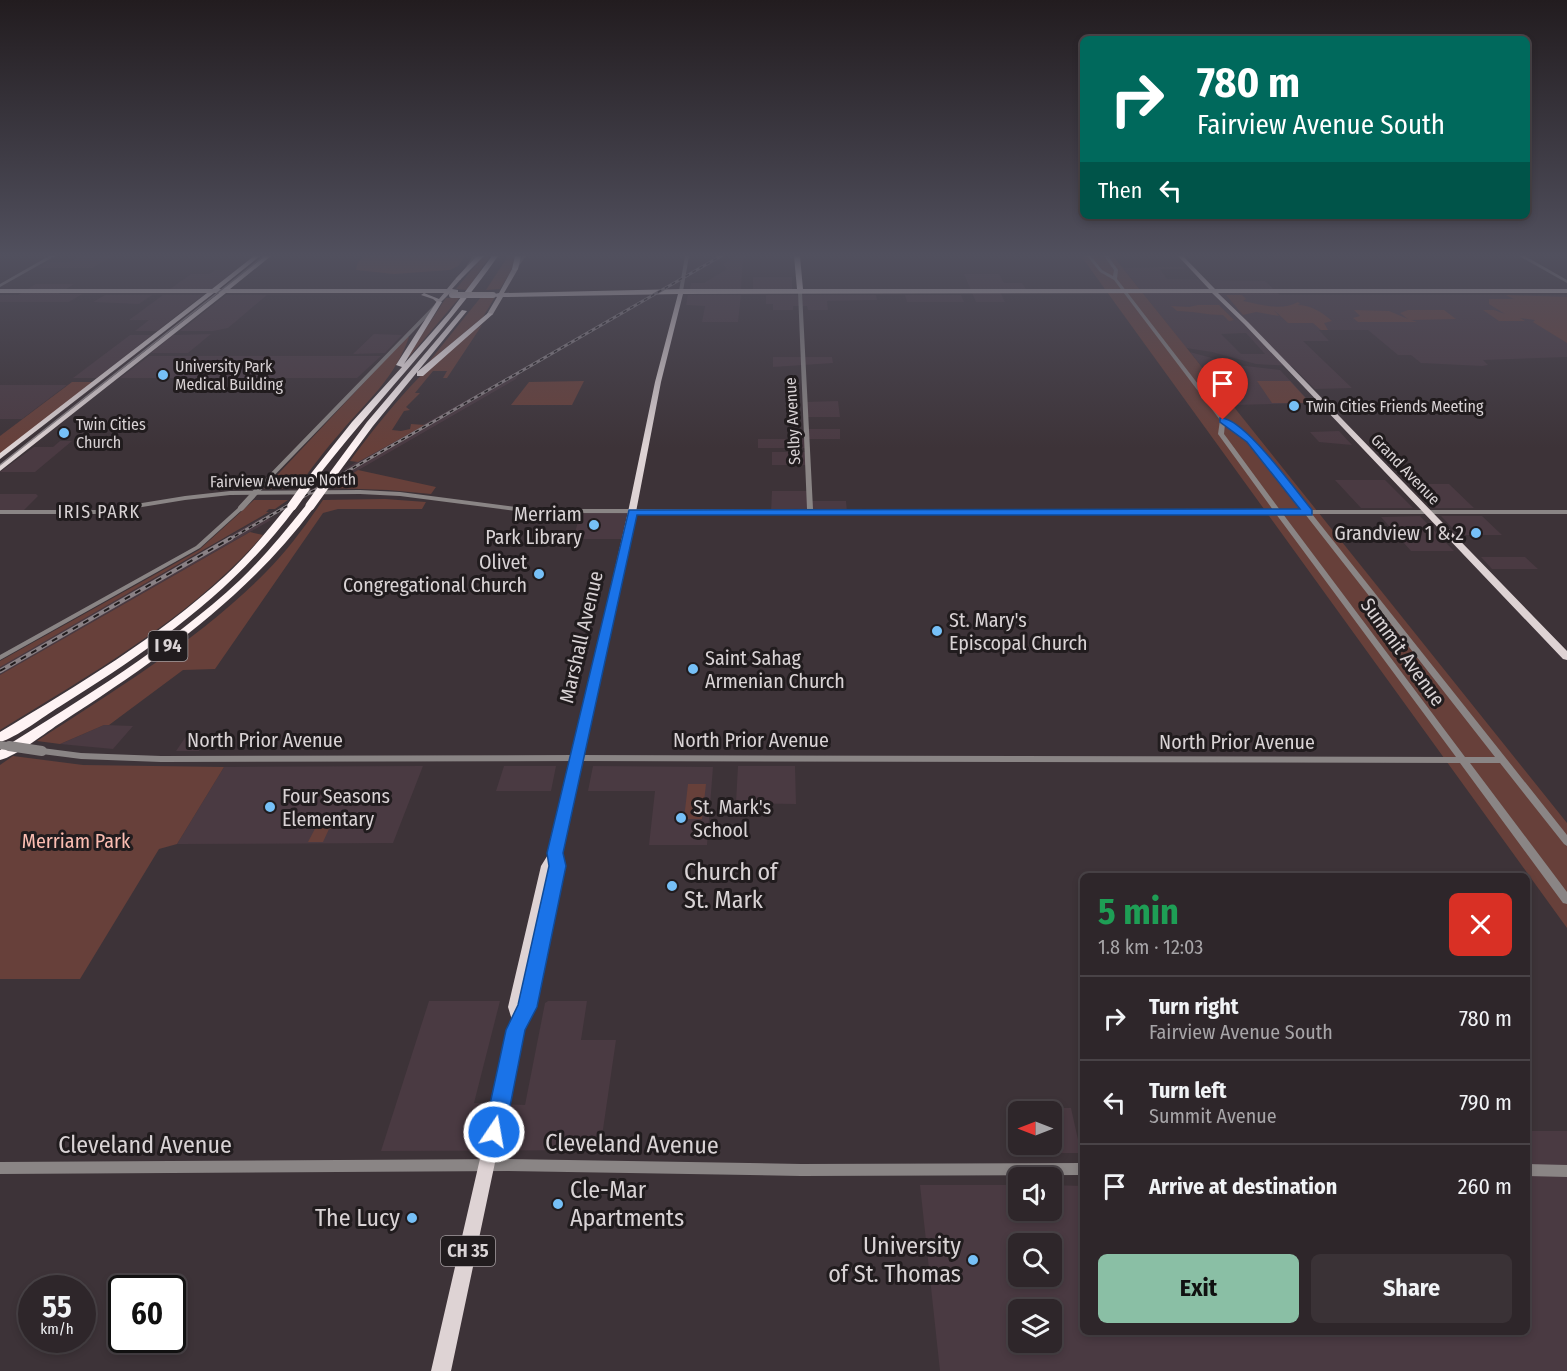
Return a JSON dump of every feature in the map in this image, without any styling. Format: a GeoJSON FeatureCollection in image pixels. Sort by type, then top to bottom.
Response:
{"type":"FeatureCollection","features":[{"type":"Feature","properties":{"kind":"highway"},"geometry":{"type":"LineString","coordinates":[[402,362],[411,336],[422,320]]}},
{"type":"Feature","properties":{"kind":"highway"},"geometry":{"type":"LineString","coordinates":[[348,432],[402,362],[428,320]]}},
{"type":"Feature","properties":{"kind":"highway","name":"I 94"},"geometry":{"type":"LineString","coordinates":[[0,738],[138,651],[196,608],[253,555],[348,432],[446,320]]}},
{"type":"Feature","properties":{"kind":"highway","name":"I 94"},"geometry":{"type":"LineString","coordinates":[[0,756],[155,655],[214,610],[271,556],[357,440],[457,320]]}},
{"type":"Feature","properties":{"kind":"highway"},"geometry":{"type":"LineString","coordinates":[[357,440],[415,378],[481,320]]}},
{"type":"Feature","properties":{"kind":"main road"},"geometry":{"type":"LineString","coordinates":[[0,457],[176,320]]}},
{"type":"Feature","properties":{"kind":"main road"},"geometry":{"type":"LineString","coordinates":[[0,469],[189,320]]}},
{"type":"Feature","properties":{"kind":"main road","name":"Marshall Avenue"},"geometry":{"type":"LineString","coordinates":[[441,1371],[519,1020],[527,1007],[532,988],[558,866],[555,853],[650,430],[654,422],[674,320]]}},
{"type":"Feature","properties":{"kind":"main road","name":"Grand Avenue"},"geometry":{"type":"LineString","coordinates":[[1242,320],[1567,657]]}},
{"type":"Feature","properties":{"kind":"street"},"geometry":{"type":"LineString","coordinates":[[0,658],[198,547],[241,508],[421,320]]}},
{"type":"Feature","properties":{"kind":"street","name":"Selby Avenue"},"geometry":{"type":"LineString","coordinates":[[801,320],[810,512]]}},
{"type":"Feature","properties":{"kind":"street","name":"Summit Avenue"},"geometry":{"type":"LineString","coordinates":[[1146,320],[1223,420],[1250,440],[1567,842]]}},
{"type":"Feature","properties":{"kind":"street","name":"Summit Avenue"},"geometry":{"type":"LineString","coordinates":[[1223,420],[1221,434],[1224,439],[1567,900]]}},
{"type":"Feature","properties":{"kind":"street","name":"Fairview Avenue North"},"geometry":{"type":"LineString","coordinates":[[0,512],[99,512],[156,503],[239,496],[412,496],[532,511],[1567,512]]}},
{"type":"Feature","properties":{"kind":"street","name":"North Prior Avenue"},"geometry":{"type":"LineString","coordinates":[[0,745],[99,757],[161,759],[1503,760]]}},
{"type":"Feature","properties":{"kind":"street","name":"Cleveland Avenue"},"geometry":{"type":"LineString","coordinates":[[0,1168],[488,1165],[801,1170],[1080,1169]]}},
{"type":"Feature","properties":{"kind":"street"},"geometry":{"type":"LineString","coordinates":[[1530,1170],[1567,1171]]}},
{"type":"Feature","properties":{"kind":"shaded area"},"geometry":{"type":"Polygon","coordinates":[[[129,320],[171,320],[157,331],[135,331],[149,320],[129,320]]]}},
{"type":"Feature","properties":{"kind":"shaded area"},"geometry":{"type":"Polygon","coordinates":[[[194,320],[237,320],[228,328],[213,331],[180,331],[194,320]]]}},
{"type":"Feature","properties":{"kind":"shaded area"},"geometry":{"type":"Polygon","coordinates":[[[702,320],[738,320],[738,322],[702,322],[702,320]]]}},
{"type":"Feature","properties":{"kind":"shaded area"},"geometry":{"type":"Polygon","coordinates":[[[1164,320],[1567,320],[1567,357],[1483,360],[1488,365],[1482,366],[1421,363],[1411,355],[1398,355],[1368,330],[1319,330],[1329,341],[1303,341],[1352,388],[1315,389],[1292,366],[1256,364],[1212,352],[1186,348],[1164,320]],[[1246,333],[1221,334],[1241,354],[1265,354],[1246,333]]]}},
{"type":"Feature","properties":{"kind":"shaded area"},"geometry":{"type":"Polygon","coordinates":[[[211,334],[188,353],[151,353],[173,335],[211,334]]]}},
{"type":"Feature","properties":{"kind":"shaded area"},"geometry":{"type":"Polygon","coordinates":[[[374,334],[402,335],[385,353],[353,354],[374,334]]]}},
{"type":"Feature","properties":{"kind":"shaded area"},"geometry":{"type":"Polygon","coordinates":[[[130,335],[152,335],[97,378],[73,378],[130,335]]]}},
{"type":"Feature","properties":{"kind":"shaded area"},"geometry":{"type":"Polygon","coordinates":[[[1190,352],[1237,365],[1280,370],[1311,403],[1233,405],[1190,352]]]}},
{"type":"Feature","properties":{"kind":"shaded area"},"geometry":{"type":"Polygon","coordinates":[[[149,356],[381,356],[357,378],[120,378],[149,356]]]}},
{"type":"Feature","properties":{"kind":"shaded area"},"geometry":{"type":"Polygon","coordinates":[[[773,357],[832,357],[833,363],[773,367],[773,357]]]}},
{"type":"Feature","properties":{"kind":"shaded area"},"geometry":{"type":"Polygon","coordinates":[[[522,369],[516,379],[355,472],[344,469],[522,369]]]}},
{"type":"Feature","properties":{"kind":"shaded area"},"geometry":{"type":"Polygon","coordinates":[[[0,385],[67,385],[22,419],[0,419],[0,385]]]}},
{"type":"Feature","properties":{"kind":"shaded area"},"geometry":{"type":"Polygon","coordinates":[[[838,401],[840,417],[804,417],[804,402],[838,401]]]}},
{"type":"Feature","properties":{"kind":"shaded area"},"geometry":{"type":"Polygon","coordinates":[[[807,429],[840,429],[840,439],[807,439],[807,429]]]}},
{"type":"Feature","properties":{"kind":"shaded area"},"geometry":{"type":"Polygon","coordinates":[[[1339,431],[1352,445],[1319,442],[1310,432],[1339,431]]]}},
{"type":"Feature","properties":{"kind":"shaded area"},"geometry":{"type":"Polygon","coordinates":[[[758,439],[807,439],[807,448],[758,448],[758,439]]]}},
{"type":"Feature","properties":{"kind":"shaded area"},"geometry":{"type":"Polygon","coordinates":[[[60,441],[72,441],[35,472],[0,472],[34,447],[53,447],[60,441]]]}},
{"type":"Feature","properties":{"kind":"shaded area"},"geometry":{"type":"Polygon","coordinates":[[[772,452],[808,452],[808,465],[772,465],[772,452]]]}},
{"type":"Feature","properties":{"kind":"shaded area"},"geometry":{"type":"Polygon","coordinates":[[[1335,480],[1385,480],[1413,508],[1361,508],[1335,480]]]}},
{"type":"Feature","properties":{"kind":"shaded area"},"geometry":{"type":"Polygon","coordinates":[[[1409,484],[1449,484],[1474,508],[1433,508],[1409,484]]]}},
{"type":"Feature","properties":{"kind":"shaded area"},"geometry":{"type":"Polygon","coordinates":[[[772,491],[812,491],[812,501],[846,501],[847,512],[771,512],[772,491]]]}},
{"type":"Feature","properties":{"kind":"shaded area"},"geometry":{"type":"Polygon","coordinates":[[[0,494],[36,494],[38,496],[24,510],[0,510],[0,494]]]}},
{"type":"Feature","properties":{"kind":"shaded area"},"geometry":{"type":"Polygon","coordinates":[[[581,512],[634,512],[628,539],[573,539],[581,512]]]}},
{"type":"Feature","properties":{"kind":"shaded area"},"geometry":{"type":"Polygon","coordinates":[[[1420,516],[1454,551],[1411,551],[1381,517],[1420,516]]]}},
{"type":"Feature","properties":{"kind":"shaded area"},"geometry":{"type":"Polygon","coordinates":[[[1441,516],[1482,516],[1502,535],[1459,535],[1441,516]]]}},
{"type":"Feature","properties":{"kind":"shaded area"},"geometry":{"type":"Polygon","coordinates":[[[263,517],[271,520],[0,675],[0,667],[21,654],[263,517]]]}},
{"type":"Feature","properties":{"kind":"shaded area"},"geometry":{"type":"Polygon","coordinates":[[[1481,557],[1525,557],[1538,569],[1492,569],[1481,557]]]}},
{"type":"Feature","properties":{"kind":"shaded area"},"geometry":{"type":"Polygon","coordinates":[[[104,725],[133,726],[113,749],[60,744],[104,725]]]}},
{"type":"Feature","properties":{"kind":"shaded area"},"geometry":{"type":"Polygon","coordinates":[[[187,735],[208,735],[199,751],[176,751],[187,735]]]}},
{"type":"Feature","properties":{"kind":"shaded area"},"geometry":{"type":"Polygon","coordinates":[[[423,766],[393,843],[177,844],[224,767],[423,766]]]}},
{"type":"Feature","properties":{"kind":"shaded area"},"geometry":{"type":"Polygon","coordinates":[[[504,766],[556,766],[551,791],[496,791],[504,766]]]}},
{"type":"Feature","properties":{"kind":"shaded area","name":"St. Mark's School"},"geometry":{"type":"Polygon","coordinates":[[[593,766],[713,767],[707,845],[649,845],[655,791],[588,791],[593,766]]]}},
{"type":"Feature","properties":{"kind":"shaded area","name":"St. Mark's School"},"geometry":{"type":"Polygon","coordinates":[[[738,766],[795,766],[796,804],[736,803],[738,766]]]}},
{"type":"Feature","properties":{"kind":"shaded area"},"geometry":{"type":"Polygon","coordinates":[[[429,1001],[500,1001],[474,1103],[525,1105],[545,1003],[548,1001],[587,1001],[581,1040],[616,1040],[600,1150],[381,1151],[429,1001]]]}},
{"type":"Feature","properties":{"kind":"shaded area"},"geometry":{"type":"Polygon","coordinates":[[[1062,1108],[1071,1108],[1080,1153],[1062,1153],[1062,1108]]]}},
{"type":"Feature","properties":{"kind":"shaded area","name":"University of St. Thomas"},"geometry":{"type":"Polygon","coordinates":[[[1530,1131],[1567,1131],[1567,1371],[940,1371],[920,1185],[1008,1185],[1008,1221],[1062,1221],[1062,1185],[1080,1186],[1080,1335],[1530,1335],[1530,1131]]]}},
{"type":"Feature","properties":{"kind":"green space"},"geometry":{"type":"Polygon","coordinates":[[[431,320],[440,320],[409,357],[407,357],[431,320]]]}},
{"type":"Feature","properties":{"kind":"green space"},"geometry":{"type":"Polygon","coordinates":[[[462,320],[479,320],[427,364],[462,320]]]}},
{"type":"Feature","properties":{"kind":"green space"},"geometry":{"type":"Polygon","coordinates":[[[1127,320],[1164,320],[1567,823],[1567,928],[1530,877],[1530,873],[1527,873],[1127,320]]]}},
{"type":"Feature","properties":{"kind":"green space"},"geometry":{"type":"Polygon","coordinates":[[[1285,320],[1332,321],[1324,323],[1328,330],[1321,330],[1313,323],[1288,323],[1285,320]]]}},
{"type":"Feature","properties":{"kind":"green space"},"geometry":{"type":"Polygon","coordinates":[[[1355,320],[1412,320],[1417,322],[1358,322],[1355,320]]]}},
{"type":"Feature","properties":{"kind":"green space"},"geometry":{"type":"Polygon","coordinates":[[[1498,320],[1525,321],[1499,321],[1498,320]]]}},
{"type":"Feature","properties":{"kind":"green space"},"geometry":{"type":"Polygon","coordinates":[[[1535,320],[1567,320],[1567,343],[1533,322],[1535,320]]]}},
{"type":"Feature","properties":{"kind":"green space"},"geometry":{"type":"Polygon","coordinates":[[[482,325],[447,378],[443,378],[447,371],[433,371],[415,393],[420,393],[406,407],[410,410],[404,411],[392,430],[410,429],[411,424],[425,425],[358,462],[350,461],[410,387],[444,354],[482,325]]]}},
{"type":"Feature","properties":{"kind":"green space"},"geometry":{"type":"Polygon","coordinates":[[[409,337],[403,352],[388,377],[328,447],[297,488],[264,489],[409,337]]]}},
{"type":"Feature","properties":{"kind":"green space"},"geometry":{"type":"Polygon","coordinates":[[[584,381],[572,405],[511,405],[529,382],[584,381]]]}},
{"type":"Feature","properties":{"kind":"green space"},"geometry":{"type":"Polygon","coordinates":[[[1257,381],[1290,381],[1310,403],[1272,403],[1257,381]]]}},
{"type":"Feature","properties":{"kind":"green space"},"geometry":{"type":"Polygon","coordinates":[[[72,382],[94,382],[0,455],[0,436],[72,382]]]}},
{"type":"Feature","properties":{"kind":"green space"},"geometry":{"type":"Polygon","coordinates":[[[358,470],[436,487],[431,494],[331,488],[358,470]]]}},
{"type":"Feature","properties":{"kind":"green space"},"geometry":{"type":"Polygon","coordinates":[[[385,499],[426,502],[422,509],[338,509],[323,513],[215,669],[183,670],[109,725],[104,725],[60,744],[37,741],[127,683],[213,620],[274,564],[323,500],[385,499]]]}},
{"type":"Feature","properties":{"kind":"green space"},"geometry":{"type":"Polygon","coordinates":[[[254,500],[288,500],[0,667],[0,661],[199,550],[254,500]]]}},
{"type":"Feature","properties":{"kind":"green space"},"geometry":{"type":"Polygon","coordinates":[[[250,532],[263,535],[235,565],[172,618],[105,665],[0,730],[0,675],[250,532]]]}},
{"type":"Feature","properties":{"kind":"green space","name":"Merriam Park"},"geometry":{"type":"Polygon","coordinates":[[[13,756],[83,765],[224,767],[177,844],[159,849],[80,979],[0,979],[0,765],[13,756]]]}},
{"type":"Feature","properties":{"kind":"green space"},"geometry":{"type":"Polygon","coordinates":[[[688,784],[706,784],[702,819],[684,819],[688,784]]]}},
{"type":"Feature","properties":{"kind":"green space"},"geometry":{"type":"Polygon","coordinates":[[[318,823],[340,823],[337,829],[329,829],[323,842],[308,842],[318,823]]]}},
{"type":"Feature","properties":{"kind":"tram line"},"geometry":{"type":"LineString","coordinates":[[0,465],[183,320]]}},
{"type":"Feature","properties":{"kind":"railway"},"geometry":{"type":"LineString","coordinates":[[228,540],[610,320]]}},
{"type":"Feature","properties":{"kind":"railway"},"geometry":{"type":"LineString","coordinates":[[0,671],[231,538]]}},
{"type":"Feature","properties":{"kind":"place","name":"University Park Medical Building"},"geometry":{"type":"Point","coordinates":[163,375]}},
{"type":"Feature","properties":{"kind":"place","name":"Twin Cities Friends Meeting"},"geometry":{"type":"Point","coordinates":[1294,406]}},
{"type":"Feature","properties":{"kind":"place","name":"Twin Cities Church"},"geometry":{"type":"Point","coordinates":[64,433]}},
{"type":"Feature","properties":{"kind":"place","name":"Merriam Park Library"},"geometry":{"type":"Point","coordinates":[594,525]}},
{"type":"Feature","properties":{"kind":"place","name":"Grandview 1 & 2"},"geometry":{"type":"Point","coordinates":[1476,533]}},
{"type":"Feature","properties":{"kind":"place","name":"Olivet Congregational Church"},"geometry":{"type":"Point","coordinates":[539,574]}},
{"type":"Feature","properties":{"kind":"place","name":"St. Mary's Episcopal Church"},"geometry":{"type":"Point","coordinates":[937,631]}},
{"type":"Feature","properties":{"kind":"place","name":"Saint Sahag Armenian Church"},"geometry":{"type":"Point","coordinates":[693,669]}},
{"type":"Feature","properties":{"kind":"place","name":"Four Seasons Elementary"},"geometry":{"type":"Point","coordinates":[270,807]}},
{"type":"Feature","properties":{"kind":"place","name":"St. Mark's School"},"geometry":{"type":"Point","coordinates":[681,818]}},
{"type":"Feature","properties":{"kind":"place","name":"Church of St. Mark"},"geometry":{"type":"Point","coordinates":[672,886]}},
{"type":"Feature","properties":{"kind":"place","name":"Cle-Mar Apartments"},"geometry":{"type":"Point","coordinates":[558,1204]}},
{"type":"Feature","properties":{"kind":"place","name":"The Lucy"},"geometry":{"type":"Point","coordinates":[412,1218]}},
{"type":"Feature","properties":{"kind":"place","name":"University of St. Thomas"},"geometry":{"type":"Point","coordinates":[973,1260]}},
{"type":"Feature","properties":{"kind":"district","name":"IRIS PARK"},"geometry":{"type":"Point","coordinates":[99,512]}},
{"type":"Feature","properties":{"kind":"route"},"geometry":{"type":"LineString","coordinates":[[494,1132],[516,1030],[527,1007],[558,866],[555,853],[632,512],[1308,512],[1250,440],[1223,420]]}}]}
